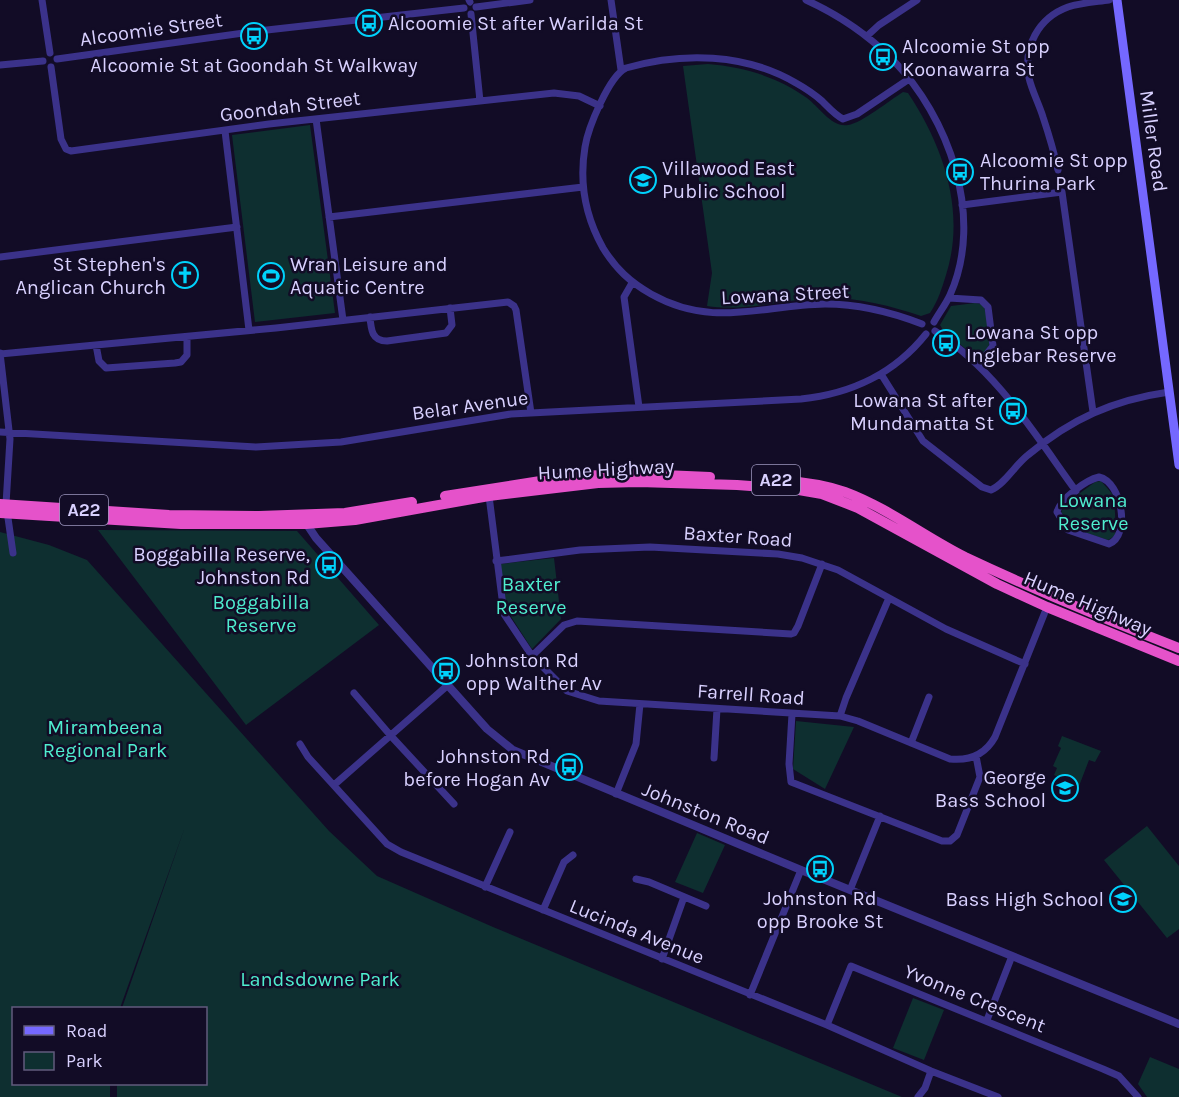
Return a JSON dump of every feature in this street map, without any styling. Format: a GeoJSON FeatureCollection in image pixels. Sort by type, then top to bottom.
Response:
{"type":"FeatureCollection","features":[{"type":"Feature","properties":{"kind":"highway","name":"Hume Highway"},"geometry":{"type":"LineString","coordinates":[[304,520],[572,476],[648,474],[801,482],[825,486],[860,499],[963,556],[1081,609],[1179,648]]}},
{"type":"Feature","properties":{"kind":"highway","name":"Hume Highway"},"geometry":{"type":"LineString","coordinates":[[3,509],[355,520],[489,496],[567,486],[639,482],[758,486],[812,492],[838,499],[858,508],[969,570],[1047,607],[1179,661]]}},
{"type":"Feature","properties":{"kind":"main road","name":"Miller Road"},"geometry":{"type":"LineString","coordinates":[[1117,0],[1179,465]]}},
{"type":"Feature","properties":{"kind":"street"},"geometry":{"type":"LineString","coordinates":[[42,0],[50,53]]}},
{"type":"Feature","properties":{"kind":"street"},"geometry":{"type":"LineString","coordinates":[[471,14],[466,13],[465,5],[530,0]]}},
{"type":"Feature","properties":{"kind":"street"},"geometry":{"type":"LineString","coordinates":[[612,0],[621,70],[639,64],[688,58],[738,61],[769,70],[795,83],[820,99],[843,119],[857,114],[909,79]]}},
{"type":"Feature","properties":{"kind":"street"},"geometry":{"type":"LineString","coordinates":[[806,0],[838,16],[867,36],[894,61],[935,118],[944,137],[962,205],[964,234],[955,281],[949,298],[933,322]]}},
{"type":"Feature","properties":{"kind":"street"},"geometry":{"type":"LineString","coordinates":[[867,36],[879,25],[917,0]]}},
{"type":"Feature","properties":{"kind":"street"},"geometry":{"type":"LineString","coordinates":[[1058,170],[1052,143],[1029,79],[1029,49],[1034,35],[1054,13],[1069,7],[1109,0]]}},
{"type":"Feature","properties":{"kind":"street"},"geometry":{"type":"LineString","coordinates":[[471,14],[475,12],[472,3]]}},
{"type":"Feature","properties":{"kind":"street","name":"Alcoomie Street"},"geometry":{"type":"LineString","coordinates":[[57,59],[258,31],[464,8]]}},
{"type":"Feature","properties":{"kind":"street"},"geometry":{"type":"LineString","coordinates":[[471,14],[480,101]]}},
{"type":"Feature","properties":{"kind":"street"},"geometry":{"type":"LineString","coordinates":[[43,61],[45,65],[51,67],[56,63],[55,55],[50,53]]}},
{"type":"Feature","properties":{"kind":"street"},"geometry":{"type":"LineString","coordinates":[[43,61],[44,56],[50,53]]}},
{"type":"Feature","properties":{"kind":"street"},"geometry":{"type":"LineString","coordinates":[[0,65],[43,61]]}},
{"type":"Feature","properties":{"kind":"street","name":"Goondah Street"},"geometry":{"type":"LineString","coordinates":[[51,67],[61,139],[66,149],[76,150],[316,119],[567,93],[600,106]]}},
{"type":"Feature","properties":{"kind":"street","name":"Lowana Street"},"geometry":{"type":"LineString","coordinates":[[621,70],[600,106],[586,143],[583,188],[589,217],[597,236],[619,270],[632,283],[676,306],[703,313],[729,314],[814,305],[841,305],[878,309],[922,324]]}},
{"type":"Feature","properties":{"kind":"street"},"geometry":{"type":"LineString","coordinates":[[316,119],[343,320]]}},
{"type":"Feature","properties":{"kind":"street"},"geometry":{"type":"LineString","coordinates":[[225,131],[249,330]]}},
{"type":"Feature","properties":{"kind":"street"},"geometry":{"type":"LineString","coordinates":[[329,217],[583,188]]}},
{"type":"Feature","properties":{"kind":"street"},"geometry":{"type":"LineString","coordinates":[[962,205],[1062,192],[1093,412]]}},
{"type":"Feature","properties":{"kind":"street"},"geometry":{"type":"LineString","coordinates":[[0,258],[237,228]]}},
{"type":"Feature","properties":{"kind":"street"},"geometry":{"type":"LineString","coordinates":[[632,283],[624,297],[639,407]]}},
{"type":"Feature","properties":{"kind":"street"},"geometry":{"type":"LineString","coordinates":[[949,298],[981,300],[988,307],[993,346],[979,364]]}},
{"type":"Feature","properties":{"kind":"street"},"geometry":{"type":"LineString","coordinates":[[13,553],[3,509],[9,432],[0,354],[187,337],[503,301],[514,306],[531,413]]}},
{"type":"Feature","properties":{"kind":"street"},"geometry":{"type":"LineString","coordinates":[[370,317],[372,333],[376,339],[397,340],[446,333],[452,325],[450,308]]}},
{"type":"Feature","properties":{"kind":"street"},"geometry":{"type":"LineString","coordinates":[[927,320],[933,322],[936,326],[935,331],[926,334],[922,329],[922,324],[927,320]]}},
{"type":"Feature","properties":{"kind":"street"},"geometry":{"type":"LineString","coordinates":[[935,331],[979,364],[997,384],[1076,490]]}},
{"type":"Feature","properties":{"kind":"street","name":"Belar Avenue"},"geometry":{"type":"LineString","coordinates":[[0,432],[256,447],[341,442],[495,416],[820,397],[853,388],[881,374],[904,357],[926,334]]}},
{"type":"Feature","properties":{"kind":"street"},"geometry":{"type":"LineString","coordinates":[[96,345],[99,361],[106,368],[175,363],[181,362],[187,355],[187,337]]}},
{"type":"Feature","properties":{"kind":"street"},"geometry":{"type":"LineString","coordinates":[[881,374],[922,441],[986,489],[995,488],[1026,456],[1067,426],[1093,412],[1135,399],[1169,392]]}},
{"type":"Feature","properties":{"kind":"street"},"geometry":{"type":"LineString","coordinates":[[1095,478],[1103,478],[1110,482],[1118,496],[1121,523],[1120,534],[1114,542],[1104,544],[1073,533],[1065,526],[1058,516],[1058,507],[1076,490],[1095,478]]}},
{"type":"Feature","properties":{"kind":"street","name":"Farrell Road"},"geometry":{"type":"LineString","coordinates":[[489,496],[504,614],[532,656],[567,691],[599,701],[840,717],[854,720],[950,759],[976,756]]}},
{"type":"Feature","properties":{"kind":"street","name":"Johnston Road"},"geometry":{"type":"LineString","coordinates":[[304,520],[316,538],[448,685],[488,729],[513,750],[1179,1024]]}},
{"type":"Feature","properties":{"kind":"street","name":"Baxter Road"},"geometry":{"type":"LineString","coordinates":[[496,561],[580,550],[650,547],[778,554],[802,558],[852,577],[946,630],[1025,664]]}},
{"type":"Feature","properties":{"kind":"street"},"geometry":{"type":"LineString","coordinates":[[532,656],[564,625],[577,621],[795,633],[822,564]]}},
{"type":"Feature","properties":{"kind":"street"},"geometry":{"type":"LineString","coordinates":[[840,717],[889,598]]}},
{"type":"Feature","properties":{"kind":"street"},"geometry":{"type":"LineString","coordinates":[[792,714],[789,764],[791,782],[942,841],[953,839],[957,835],[979,780],[980,770],[976,756],[988,747],[995,737],[1047,607]]}},
{"type":"Feature","properties":{"kind":"street"},"geometry":{"type":"LineString","coordinates":[[334,785],[448,685]]}},
{"type":"Feature","properties":{"kind":"street"},"geometry":{"type":"LineString","coordinates":[[354,693],[454,804]]}},
{"type":"Feature","properties":{"kind":"street"},"geometry":{"type":"LineString","coordinates":[[911,743],[929,697]]}},
{"type":"Feature","properties":{"kind":"street"},"geometry":{"type":"LineString","coordinates":[[616,794],[636,744],[640,704]]}},
{"type":"Feature","properties":{"kind":"street"},"geometry":{"type":"LineString","coordinates":[[714,758],[717,709]]}},
{"type":"Feature","properties":{"kind":"street","name":"Lucinda Avenue"},"geometry":{"type":"LineString","coordinates":[[300,744],[308,757],[387,844],[401,852],[998,1097]]}},
{"type":"Feature","properties":{"kind":"street"},"geometry":{"type":"LineString","coordinates":[[850,890],[880,816]]}},
{"type":"Feature","properties":{"kind":"street"},"geometry":{"type":"LineString","coordinates":[[485,887],[510,832]]}},
{"type":"Feature","properties":{"kind":"street"},"geometry":{"type":"LineString","coordinates":[[543,910],[564,862],[573,855]]}},
{"type":"Feature","properties":{"kind":"street"},"geometry":{"type":"LineString","coordinates":[[750,995],[801,870]]}},
{"type":"Feature","properties":{"kind":"street"},"geometry":{"type":"LineString","coordinates":[[636,879],[649,882],[706,906]]}},
{"type":"Feature","properties":{"kind":"street"},"geometry":{"type":"LineString","coordinates":[[662,959],[684,897]]}},
{"type":"Feature","properties":{"kind":"street"},"geometry":{"type":"LineString","coordinates":[[987,1020],[1012,956]]}},
{"type":"Feature","properties":{"kind":"street","name":"Yvonne Crescent"},"geometry":{"type":"LineString","coordinates":[[827,1025],[851,966],[1119,1076],[1138,1097]]}},
{"type":"Feature","properties":{"kind":"street"},"geometry":{"type":"LineString","coordinates":[[918,1097],[925,1088],[931,1071]]}},
{"type":"Feature","properties":{"kind":"green space"},"geometry":{"type":"Polygon","coordinates":[[[708,64],[760,74],[784,84],[807,98],[831,120],[842,125],[861,120],[903,92],[908,93],[932,135],[948,181],[952,204],[954,228],[952,251],[941,290],[930,313],[921,316],[872,302],[835,298],[736,307],[707,306],[712,273],[683,66],[708,64]]]}},
{"type":"Feature","properties":{"kind":"green space"},"geometry":{"type":"Polygon","coordinates":[[[310,125],[335,313],[255,322],[232,135],[310,125]]]}},
{"type":"Feature","properties":{"kind":"green space"},"geometry":{"type":"Polygon","coordinates":[[[975,303],[984,307],[989,330],[989,346],[986,353],[981,356],[973,355],[940,325],[951,306],[975,303]]]}},
{"type":"Feature","properties":{"kind":"green space","name":"Lowana Reserve"},"geometry":{"type":"Polygon","coordinates":[[[1101,481],[1114,496],[1116,531],[1115,536],[1108,540],[1074,529],[1061,513],[1064,505],[1095,482],[1101,481]]]}},
{"type":"Feature","properties":{"kind":"green space","name":"Boggabilla Reserve"},"geometry":{"type":"Polygon","coordinates":[[[98,530],[297,531],[379,625],[246,725],[98,530]]]}},
{"type":"Feature","properties":{"kind":"green space","name":"Landsdowne Park"},"geometry":{"type":"Polygon","coordinates":[[[0,532],[49,545],[87,560],[329,831],[377,876],[493,927],[902,1097],[117,1097],[117,1085],[207,1085],[207,1007],[122,1007],[185,827],[120,1007],[12,1007],[12,1085],[110,1085],[110,1097],[0,1097],[0,532]]]}},
{"type":"Feature","properties":{"kind":"green space","name":"Baxter Reserve"},"geometry":{"type":"Polygon","coordinates":[[[554,558],[561,619],[532,649],[506,609],[500,564],[554,558]]]}},
{"type":"Feature","properties":{"kind":"green space"},"geometry":{"type":"Polygon","coordinates":[[[796,721],[854,727],[825,789],[793,769],[796,721]]]}},
{"type":"Feature","properties":{"kind":"green space"},"geometry":{"type":"Polygon","coordinates":[[[1062,736],[1101,751],[1095,762],[1089,760],[1079,786],[1054,775],[1057,768],[1053,766],[1061,748],[1058,746],[1062,736]]]}},
{"type":"Feature","properties":{"kind":"green space"},"geometry":{"type":"Polygon","coordinates":[[[1147,826],[1179,866],[1179,929],[1167,938],[1104,860],[1147,826]]]}},
{"type":"Feature","properties":{"kind":"green space"},"geometry":{"type":"Polygon","coordinates":[[[697,833],[725,845],[703,893],[675,882],[697,833]]]}},
{"type":"Feature","properties":{"kind":"green space"},"geometry":{"type":"Polygon","coordinates":[[[913,998],[944,1010],[924,1060],[893,1048],[913,998]]]}},
{"type":"Feature","properties":{"kind":"green space"},"geometry":{"type":"Polygon","coordinates":[[[1150,1057],[1179,1069],[1179,1097],[1147,1097],[1138,1084],[1150,1057]]]}},
{"type":"Feature","properties":{"kind":"place","name":"Alcoomie St after Warilda St"},"geometry":{"type":"Point","coordinates":[369,23]}},
{"type":"Feature","properties":{"kind":"place","name":"Alcoomie St at Goondah St Walkway"},"geometry":{"type":"Point","coordinates":[254,36]}},
{"type":"Feature","properties":{"kind":"place","name":"Alcoomie St opp Koonawarra St"},"geometry":{"type":"Point","coordinates":[883,57]}},
{"type":"Feature","properties":{"kind":"place","name":"Alcoomie St opp Thurina Park"},"geometry":{"type":"Point","coordinates":[960,172]}},
{"type":"Feature","properties":{"kind":"place","name":"Villawood East Public School"},"geometry":{"type":"Point","coordinates":[643,180]}},
{"type":"Feature","properties":{"kind":"place","name":"St Stephen's Anglican Church"},"geometry":{"type":"Point","coordinates":[185,275]}},
{"type":"Feature","properties":{"kind":"place","name":"Wran Leisure and Aquatic Centre"},"geometry":{"type":"Point","coordinates":[271,276]}},
{"type":"Feature","properties":{"kind":"place","name":"Lowana St opp Inglebar Reserve"},"geometry":{"type":"Point","coordinates":[946,343]}},
{"type":"Feature","properties":{"kind":"place","name":"Lowana St after Mundamatta St"},"geometry":{"type":"Point","coordinates":[1013,411]}},
{"type":"Feature","properties":{"kind":"place","name":"Boggabilla Reserve, Johnston Rd"},"geometry":{"type":"Point","coordinates":[329,565]}},
{"type":"Feature","properties":{"kind":"place","name":"Johnston Rd opp Walther Av"},"geometry":{"type":"Point","coordinates":[446,671]}},
{"type":"Feature","properties":{"kind":"place","name":"Johnston Rd before Hogan Av"},"geometry":{"type":"Point","coordinates":[569,767]}},
{"type":"Feature","properties":{"kind":"place","name":"George Bass School"},"geometry":{"type":"Point","coordinates":[1065,788]}},
{"type":"Feature","properties":{"kind":"place","name":"Johnston Rd opp Brooke St"},"geometry":{"type":"Point","coordinates":[820,869]}},
{"type":"Feature","properties":{"kind":"place","name":"Bass High School"},"geometry":{"type":"Point","coordinates":[1123,899]}},
{"type":"Feature","properties":{"kind":"park label","name":"Mirambeena Regional Park"},"geometry":{"type":"Point","coordinates":[105,738]}}]}
